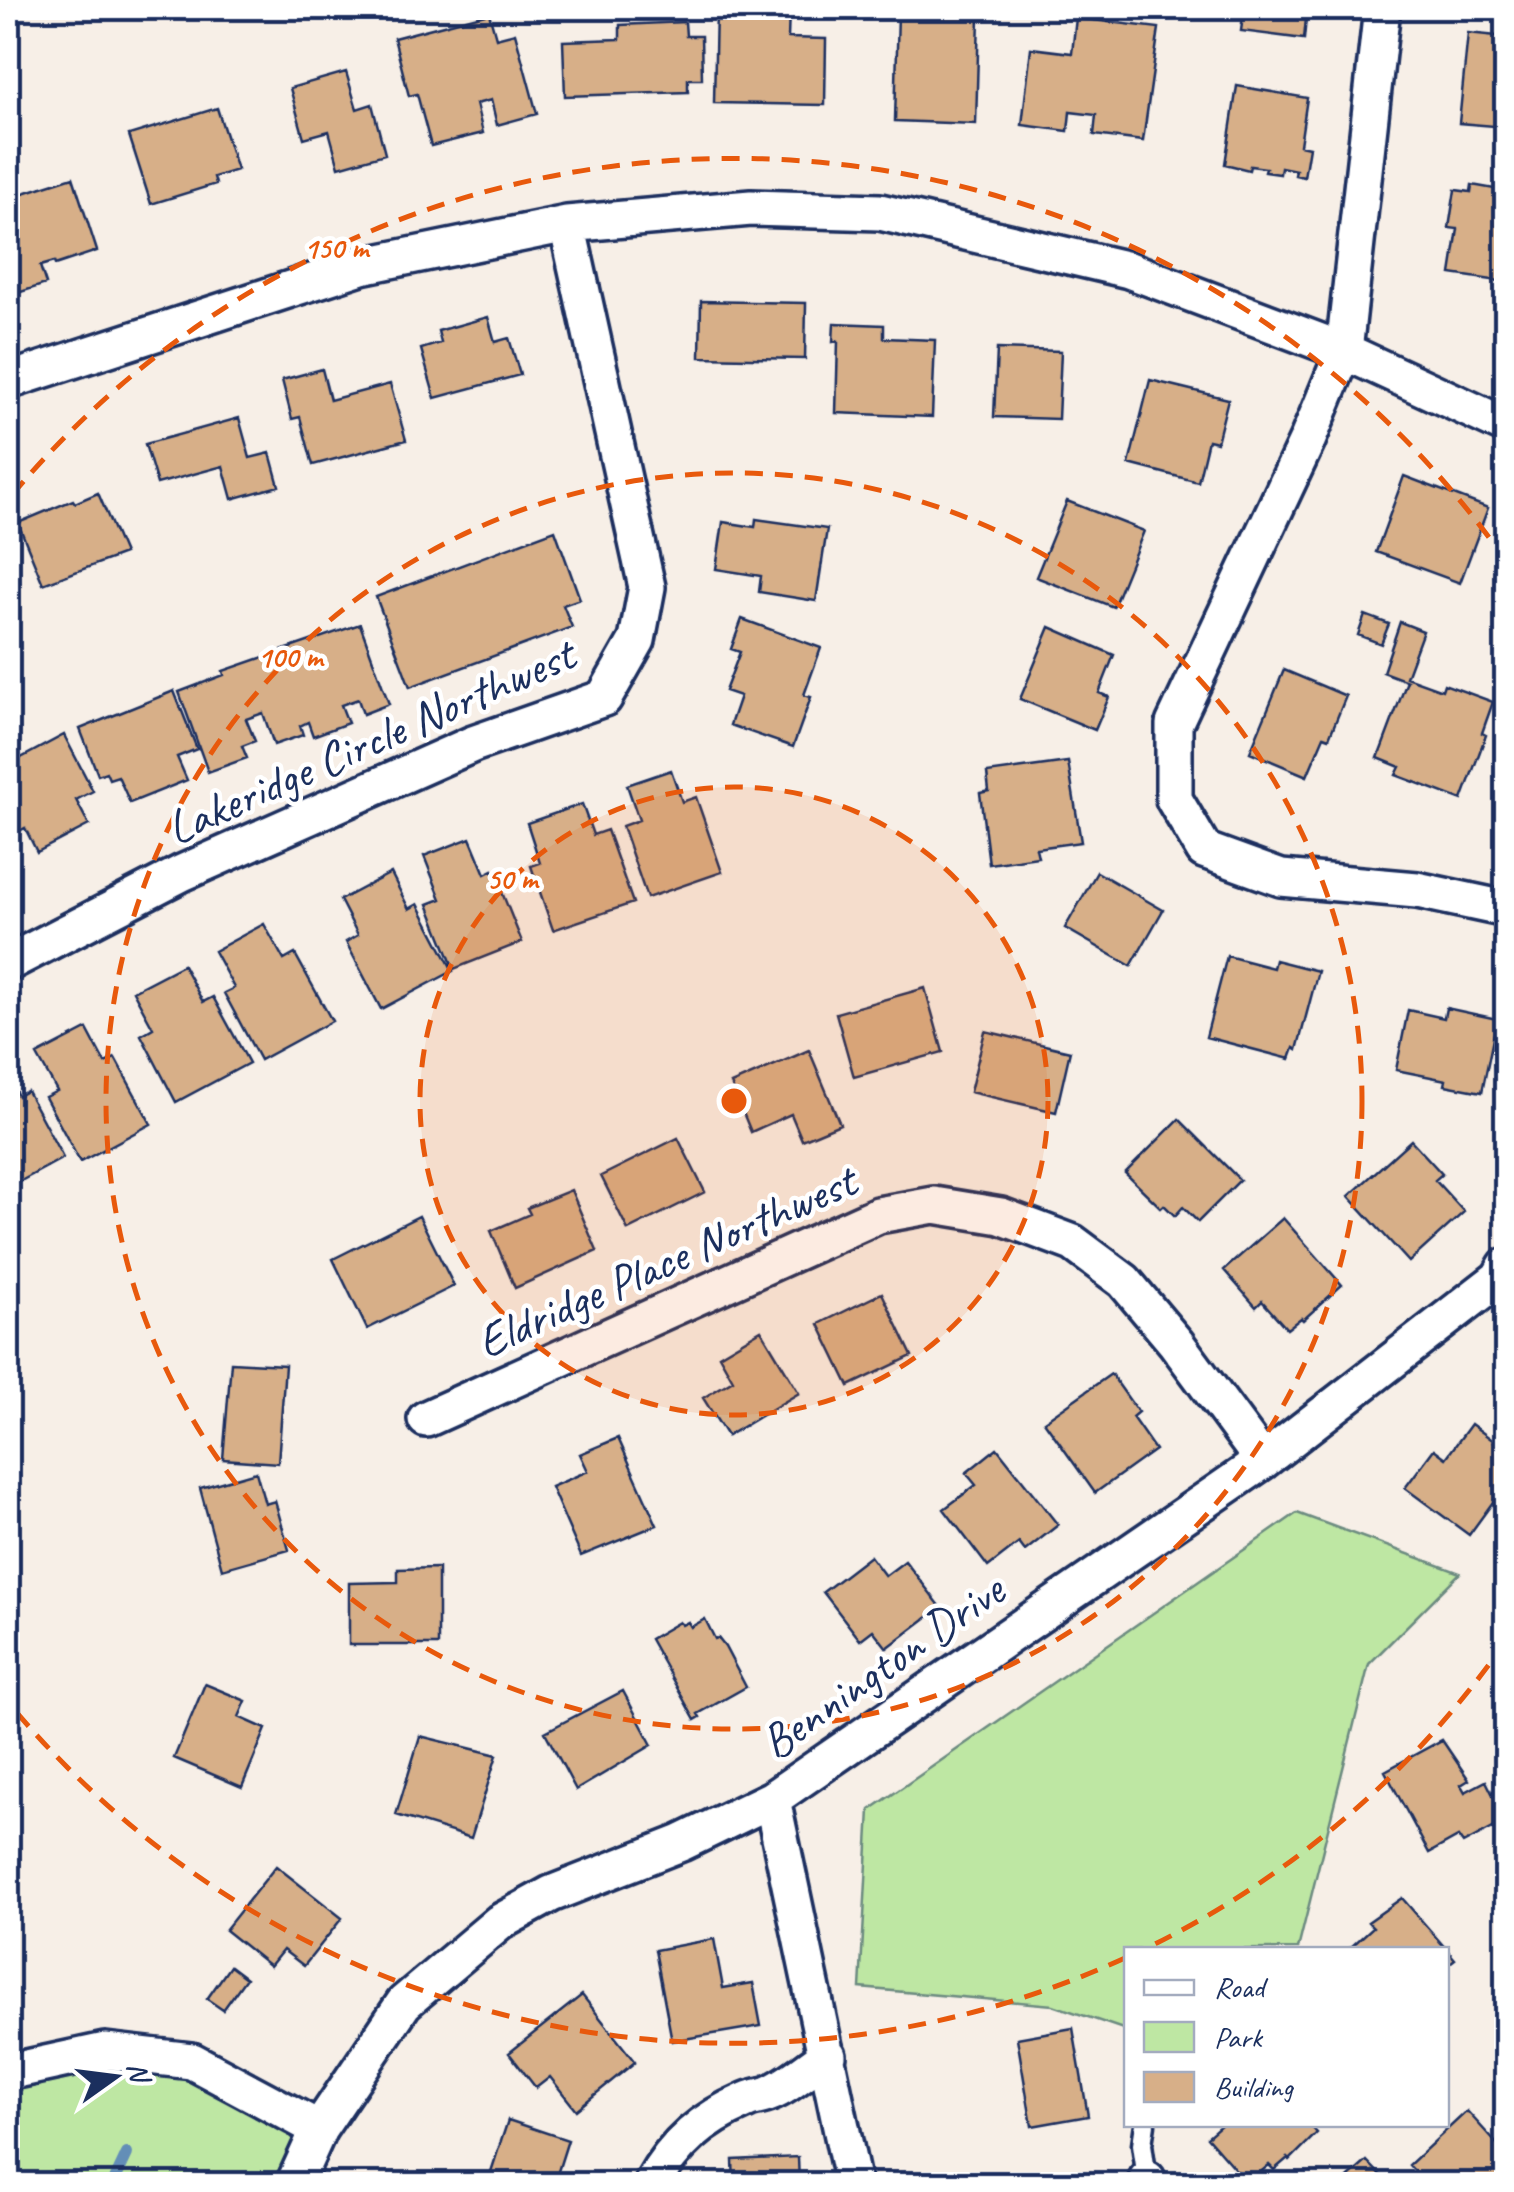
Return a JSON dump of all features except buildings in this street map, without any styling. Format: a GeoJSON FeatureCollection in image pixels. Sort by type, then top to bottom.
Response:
{"type":"FeatureCollection","features":[{"type":"Feature","properties":{"kind":"street"},"geometry":{"type":"LineString","coordinates":[[1382,8],[1344,351],[1300,458],[1174,724],[1174,798],[1204,850],[1281,878],[1418,890],[1506,909]]}},
{"type":"Feature","properties":{"kind":"street"},"geometry":{"type":"LineString","coordinates":[[8,381],[362,266],[567,224],[751,208],[880,212],[1129,270],[1344,351],[1506,426]]}},
{"type":"Feature","properties":{"kind":"street","name":"Lakeridge Circle Northwest"},"geometry":{"type":"LineString","coordinates":[[8,964],[182,873],[473,744],[604,698],[637,640],[648,587],[567,224]]}},
{"type":"Feature","properties":{"kind":"street","name":"Eldridge Place Northwest"},"geometry":{"type":"LineString","coordinates":[[426,1419],[878,1215],[934,1205],[1002,1216],[1073,1243],[1124,1281],[1176,1343],[1262,1461]]}},
{"type":"Feature","properties":{"kind":"street","name":"Bennington Drive"},"geometry":{"type":"LineString","coordinates":[[294,2184],[319,2129],[404,2003],[500,1922],[551,1894],[681,1843],[772,1798],[1262,1461],[1499,1278],[1506,1266]]}},
{"type":"Feature","properties":{"kind":"street"},"geometry":{"type":"LineString","coordinates":[[772,1798],[853,2184]]}},
{"type":"Feature","properties":{"kind":"street"},"geometry":{"type":"LineString","coordinates":[[8,2072],[105,2051],[192,2062],[319,2129]]}},
{"type":"Feature","properties":{"kind":"street"},"geometry":{"type":"LineString","coordinates":[[652,2184],[683,2139],[714,2115],[768,2094],[828,2055]]}},
{"type":"Feature","properties":{"kind":"lane"},"geometry":{"type":"LineString","coordinates":[[1145,2127],[1142,2144],[1148,2182]]}},
{"type":"Feature","properties":{"kind":"green space"},"geometry":{"type":"Polygon","coordinates":[[[1297,1513],[1460,1573],[1369,1664],[1298,1947],[1124,1947],[1124,2029],[1053,2005],[860,1988],[870,1810],[1297,1513]]]}},
{"type":"Feature","properties":{"kind":"green space"},"geometry":{"type":"Polygon","coordinates":[[[192,2061],[319,2129],[294,2184],[8,2184],[8,2072],[192,2061]]]}},
{"type":"Feature","properties":{"kind":"waterway"},"geometry":{"type":"LineString","coordinates":[[113,2184],[127,2154]]}}]}
